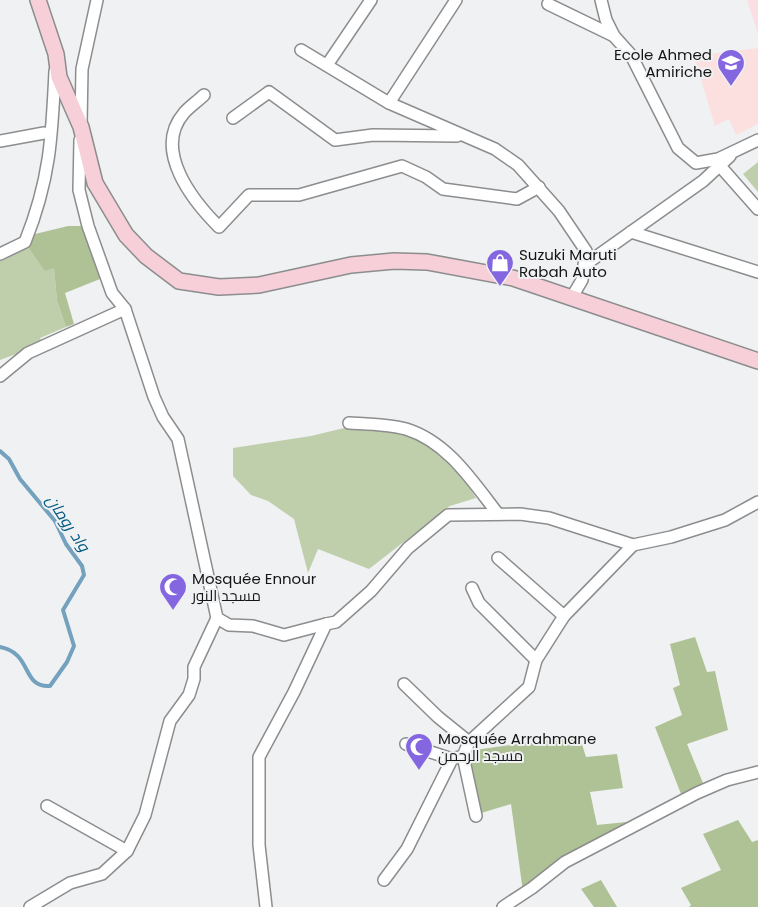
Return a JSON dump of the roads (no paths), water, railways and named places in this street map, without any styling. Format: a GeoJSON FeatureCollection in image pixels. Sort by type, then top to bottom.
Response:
{"type":"FeatureCollection","features":[{"type":"Feature","properties":{"kind":"main road"},"geometry":{"type":"LineString","coordinates":[[38,0],[56,54],[59,77],[81,127],[95,182],[126,235],[146,256],[179,281],[219,288],[259,285],[352,265],[394,261],[428,262],[513,278],[758,361]]}},
{"type":"Feature","properties":{"kind":"street"},"geometry":{"type":"LineString","coordinates":[[30,907],[70,883],[102,874],[127,851],[144,815],[170,721],[189,695],[194,679],[194,667],[217,618],[178,439],[163,418],[154,397],[125,309],[112,293],[88,226],[79,190],[82,69],[98,0]]}},
{"type":"Feature","properties":{"kind":"street"},"geometry":{"type":"LineString","coordinates":[[327,65],[371,0]]}},
{"type":"Feature","properties":{"kind":"street"},"geometry":{"type":"LineString","coordinates":[[390,103],[456,0]]}},
{"type":"Feature","properties":{"kind":"street"},"geometry":{"type":"LineString","coordinates":[[601,0],[606,20],[614,36],[631,55],[678,148],[696,163],[718,158],[758,140]]}},
{"type":"Feature","properties":{"kind":"street"},"geometry":{"type":"LineString","coordinates":[[548,4],[614,36]]}},
{"type":"Feature","properties":{"kind":"street"},"geometry":{"type":"LineString","coordinates":[[301,50],[390,103],[495,149],[518,165],[539,187],[576,233],[586,251],[586,264],[582,280],[572,297]]}},
{"type":"Feature","properties":{"kind":"street"},"geometry":{"type":"LineString","coordinates":[[0,254],[25,242],[46,181],[52,141],[56,54]]}},
{"type":"Feature","properties":{"kind":"street"},"geometry":{"type":"LineString","coordinates":[[233,118],[269,92],[334,140],[382,134],[467,137]]}},
{"type":"Feature","properties":{"kind":"street"},"geometry":{"type":"LineString","coordinates":[[204,95],[183,113],[173,132],[174,154],[182,182],[199,206],[219,227],[248,195],[299,194],[402,166],[426,177],[443,190],[516,199],[539,187]]}},
{"type":"Feature","properties":{"kind":"street"},"geometry":{"type":"LineString","coordinates":[[0,141],[44,133]]}},
{"type":"Feature","properties":{"kind":"street"},"geometry":{"type":"LineString","coordinates":[[586,264],[703,181],[734,151]]}},
{"type":"Feature","properties":{"kind":"street"},"geometry":{"type":"LineString","coordinates":[[720,166],[758,209]]}},
{"type":"Feature","properties":{"kind":"street"},"geometry":{"type":"LineString","coordinates":[[630,232],[758,272]]}},
{"type":"Feature","properties":{"kind":"street"},"geometry":{"type":"LineString","coordinates":[[0,376],[28,353],[125,309]]}},
{"type":"Feature","properties":{"kind":"street"},"geometry":{"type":"LineString","coordinates":[[349,423],[386,425],[408,430],[431,442],[458,463],[498,514]]}},
{"type":"Feature","properties":{"kind":"street"},"geometry":{"type":"LineString","coordinates":[[217,618],[229,625],[253,626],[284,635],[336,622],[371,591],[408,548],[448,515],[520,514],[549,518],[633,545],[671,537],[725,520],[758,502]]}},
{"type":"Feature","properties":{"kind":"street"},"geometry":{"type":"LineString","coordinates":[[384,880],[407,850],[411,838],[457,758],[469,742],[529,687],[536,660],[564,616],[633,545]]}},
{"type":"Feature","properties":{"kind":"street"},"geometry":{"type":"LineString","coordinates":[[498,558],[564,616]]}},
{"type":"Feature","properties":{"kind":"street"},"geometry":{"type":"LineString","coordinates":[[472,588],[479,603],[536,660]]}},
{"type":"Feature","properties":{"kind":"street"},"geometry":{"type":"LineString","coordinates":[[266,907],[259,845],[258,757],[294,692],[326,624]]}},
{"type":"Feature","properties":{"kind":"street"},"geometry":{"type":"LineString","coordinates":[[404,684],[438,717],[469,742]]}},
{"type":"Feature","properties":{"kind":"street"},"geometry":{"type":"LineString","coordinates":[[406,744],[457,758]]}},
{"type":"Feature","properties":{"kind":"street"},"geometry":{"type":"LineString","coordinates":[[457,758],[476,816]]}},
{"type":"Feature","properties":{"kind":"street"},"geometry":{"type":"LineString","coordinates":[[503,907],[532,888],[565,862],[697,793],[727,780],[758,772]]}},
{"type":"Feature","properties":{"kind":"street"},"geometry":{"type":"LineString","coordinates":[[47,806],[127,851]]}},
{"type":"Feature","properties":{"kind":"waterway","name":"واد رومان"},"geometry":{"type":"LineString","coordinates":[[0,451],[9,459],[20,479],[55,521],[66,544],[82,566],[84,575],[63,610],[74,646],[67,662],[50,686],[35,682],[18,656],[10,650],[0,647]]}},
{"type":"Feature","properties":{"kind":"place","name":"Ecole Ahmed Amiriche"},"geometry":{"type":"Point","coordinates":[731,87]}},
{"type":"Feature","properties":{"kind":"place","name":"Suzuki Maruti Rabah Auto"},"geometry":{"type":"Point","coordinates":[500,287]}},
{"type":"Feature","properties":{"kind":"place","name":"Mosquée Ennour مسجد النور"},"geometry":{"type":"Point","coordinates":[173,611]}},
{"type":"Feature","properties":{"kind":"place","name":"Mosquée Arrahmane مسجد الرحمن"},"geometry":{"type":"Point","coordinates":[419,771]}}]}
